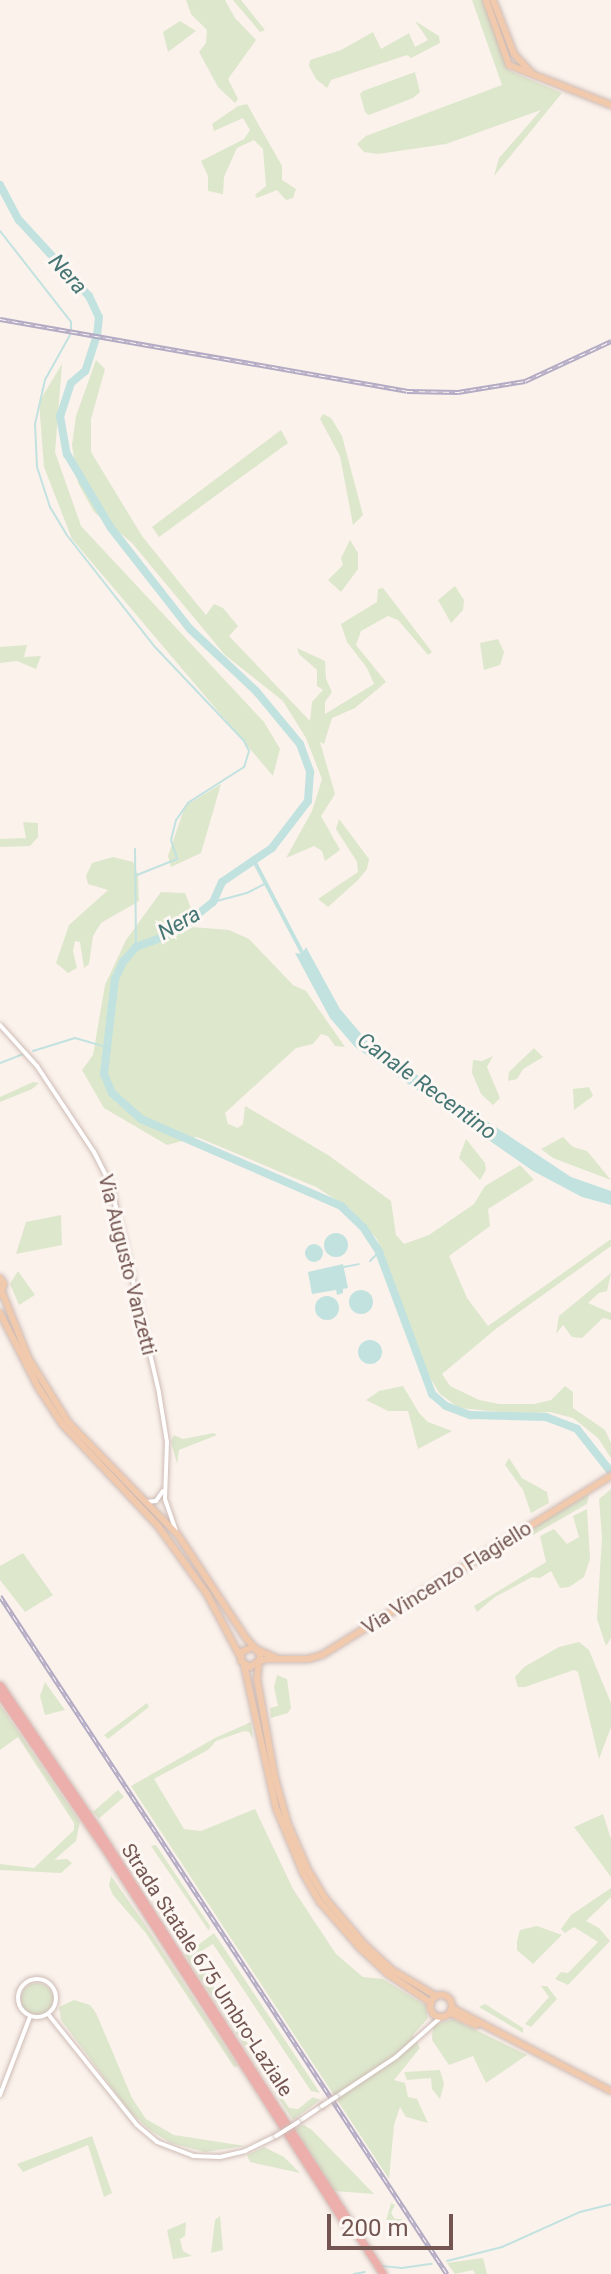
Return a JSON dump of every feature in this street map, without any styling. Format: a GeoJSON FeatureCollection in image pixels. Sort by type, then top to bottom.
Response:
{"type":"FeatureCollection","features":[{"type":"Feature","properties":{"kind":"highway","name":"Strada Statale 675 Umbro-Laziale"},"geometry":{"type":"LineString","coordinates":[[0,1685],[96,1827],[380,2274]]}},
{"type":"Feature","properties":{"kind":"highway","name":"Strada Statale 675 Umbro-Laziale"},"geometry":{"type":"LineString","coordinates":[[0,1695],[111,1858],[380,2274]]}},
{"type":"Feature","properties":{"kind":"main road"},"geometry":{"type":"LineString","coordinates":[[486,0],[509,65],[611,105]]}},
{"type":"Feature","properties":{"kind":"main road"},"geometry":{"type":"LineString","coordinates":[[493,0],[514,54],[537,78]]}},
{"type":"Feature","properties":{"kind":"main road"},"geometry":{"type":"LineString","coordinates":[[0,1278],[1,1293],[29,1359],[48,1394],[68,1422],[178,1535],[211,1580],[238,1629],[256,1649],[259,1661],[257,1679],[275,1778],[288,1824],[308,1870],[334,1909],[364,1944],[392,1970],[436,1996],[449,1998],[451,2010]]}},
{"type":"Feature","properties":{"kind":"main road"},"geometry":{"type":"LineString","coordinates":[[0,1313],[38,1387],[62,1424],[168,1540],[207,1594],[244,1665],[276,1808],[303,1873],[320,1902],[360,1948],[388,1974],[441,2017],[451,2010]]}},
{"type":"Feature","properties":{"kind":"main road","name":"Via Vincenzo Flagiello"},"geometry":{"type":"LineString","coordinates":[[259,1661],[308,1659],[328,1652],[611,1476]]}},
{"type":"Feature","properties":{"kind":"main road"},"geometry":{"type":"LineString","coordinates":[[168,1540],[171,1535],[178,1535]]}},
{"type":"Feature","properties":{"kind":"main road"},"geometry":{"type":"LineString","coordinates":[[240,1656],[246,1648],[256,1649]]}},
{"type":"Feature","properties":{"kind":"main road","name":"Via Vincenzo Flagiello"},"geometry":{"type":"LineString","coordinates":[[256,1649],[276,1658]]}},
{"type":"Feature","properties":{"kind":"main road"},"geometry":{"type":"LineString","coordinates":[[244,1665],[253,1667],[259,1661]]}},
{"type":"Feature","properties":{"kind":"main road"},"geometry":{"type":"LineString","coordinates":[[431,2007],[436,1996]]}},
{"type":"Feature","properties":{"kind":"main road"},"geometry":{"type":"LineString","coordinates":[[451,2010],[611,2091]]}},
{"type":"Feature","properties":{"kind":"street","name":"Via Augusto Vanzetti"},"geometry":{"type":"LineString","coordinates":[[0,1025],[37,1066],[94,1152],[111,1186],[159,1393],[167,1442],[166,1509],[178,1535]]}},
{"type":"Feature","properties":{"kind":"street"},"geometry":{"type":"LineString","coordinates":[[144,1502],[156,1501],[165,1489]]}},
{"type":"Feature","properties":{"kind":"street"},"geometry":{"type":"LineString","coordinates":[[35,1979],[48,1982],[56,1993],[54,2007],[48,2014],[30,2017],[19,2007],[17,1996],[23,1985],[35,1979]]}},
{"type":"Feature","properties":{"kind":"street"},"geometry":{"type":"LineString","coordinates":[[431,2007],[432,2022]]}},
{"type":"Feature","properties":{"kind":"street"},"geometry":{"type":"LineString","coordinates":[[48,2014],[137,2125],[152,2138],[193,2156],[220,2157],[245,2151],[276,2136],[396,2057],[441,2017]]}},
{"type":"Feature","properties":{"kind":"street"},"geometry":{"type":"LineString","coordinates":[[0,2095],[30,2017]]}},
{"type":"Feature","properties":{"kind":"green space"},"geometry":{"type":"Polygon","coordinates":[[[186,0],[225,0],[235,18],[256,40],[228,79],[238,99],[235,103],[218,87],[199,52],[206,43],[207,30],[191,14],[186,0]]]}},
{"type":"Feature","properties":{"kind":"green space"},"geometry":{"type":"Polygon","coordinates":[[[233,0],[241,0],[265,30],[260,32],[233,0]]]}},
{"type":"Feature","properties":{"kind":"green space"},"geometry":{"type":"Polygon","coordinates":[[[472,0],[484,0],[508,70],[562,93],[494,176],[499,158],[541,110],[446,144],[378,154],[364,152],[357,144],[366,136],[502,85],[472,0]]]}},
{"type":"Feature","properties":{"kind":"green space"},"geometry":{"type":"Polygon","coordinates":[[[180,21],[196,31],[168,52],[163,32],[180,21]]]}},
{"type":"Feature","properties":{"kind":"green space"},"geometry":{"type":"Polygon","coordinates":[[[415,21],[439,36],[440,43],[411,58],[407,55],[331,80],[327,88],[316,79],[309,66],[310,60],[341,50],[373,32],[381,49],[409,33],[415,47],[428,40],[415,21]]]}},
{"type":"Feature","properties":{"kind":"green space"},"geometry":{"type":"Polygon","coordinates":[[[415,72],[420,92],[413,98],[369,115],[365,112],[360,94],[363,91],[415,72]]]}},
{"type":"Feature","properties":{"kind":"green space"},"geometry":{"type":"Polygon","coordinates":[[[247,104],[282,166],[282,180],[296,189],[293,198],[286,200],[277,190],[257,198],[255,195],[266,186],[263,149],[254,140],[237,148],[224,177],[223,194],[208,191],[208,176],[201,161],[244,139],[250,130],[243,118],[214,131],[212,124],[238,106],[247,104]]]}},
{"type":"Feature","properties":{"kind":"green space"},"geometry":{"type":"Polygon","coordinates":[[[96,360],[105,369],[91,419],[91,452],[142,536],[179,582],[206,615],[214,604],[223,608],[238,626],[229,636],[310,721],[312,702],[323,690],[317,686],[317,670],[299,654],[297,648],[325,661],[326,679],[332,692],[325,702],[325,714],[374,684],[367,668],[347,642],[341,624],[377,602],[378,589],[383,588],[432,652],[428,655],[398,620],[388,616],[361,631],[356,645],[386,682],[355,708],[332,718],[324,744],[320,742],[335,794],[321,816],[340,850],[325,861],[322,851],[314,846],[286,858],[312,811],[322,779],[306,738],[283,701],[225,655],[132,543],[94,512],[78,483],[72,445],[76,416],[96,360]]]}},
{"type":"Feature","properties":{"kind":"green space"},"geometry":{"type":"Polygon","coordinates":[[[62,364],[55,452],[81,526],[264,722],[280,749],[273,776],[72,539],[44,467],[39,402],[62,364]]]}},
{"type":"Feature","properties":{"kind":"green space"},"geometry":{"type":"Polygon","coordinates":[[[323,414],[331,418],[342,436],[363,515],[353,525],[340,456],[320,419],[323,414]]]}},
{"type":"Feature","properties":{"kind":"green space"},"geometry":{"type":"Polygon","coordinates":[[[281,430],[288,443],[159,537],[152,527],[281,430]]]}},
{"type":"Feature","properties":{"kind":"green space"},"geometry":{"type":"Polygon","coordinates":[[[350,540],[358,553],[358,569],[341,592],[328,580],[343,565],[341,558],[350,540]]]}},
{"type":"Feature","properties":{"kind":"green space"},"geometry":{"type":"Polygon","coordinates":[[[455,586],[464,600],[463,610],[451,623],[438,600],[455,586]]]}},
{"type":"Feature","properties":{"kind":"green space"},"geometry":{"type":"Polygon","coordinates":[[[498,639],[504,652],[500,665],[484,670],[480,643],[498,639]]]}},
{"type":"Feature","properties":{"kind":"green space"},"geometry":{"type":"Polygon","coordinates":[[[27,645],[24,657],[41,656],[36,669],[17,661],[0,663],[0,647],[27,645]]]}},
{"type":"Feature","properties":{"kind":"green space"},"geometry":{"type":"Polygon","coordinates":[[[221,784],[201,853],[171,867],[168,856],[185,806],[221,784]]]}},
{"type":"Feature","properties":{"kind":"green space"},"geometry":{"type":"Polygon","coordinates":[[[339,819],[369,859],[367,869],[358,880],[328,907],[318,899],[358,872],[357,862],[336,829],[339,819]]]}},
{"type":"Feature","properties":{"kind":"green space"},"geometry":{"type":"Polygon","coordinates":[[[23,822],[38,823],[38,837],[30,846],[0,847],[0,839],[26,838],[23,822]]]}},
{"type":"Feature","properties":{"kind":"green space"},"geometry":{"type":"Polygon","coordinates":[[[113,857],[133,862],[138,875],[139,901],[101,923],[93,936],[89,964],[84,968],[80,942],[75,941],[73,951],[77,968],[68,973],[56,963],[69,925],[108,890],[88,884],[86,876],[92,863],[113,857]]]}},
{"type":"Feature","properties":{"kind":"green space"},"geometry":{"type":"Polygon","coordinates":[[[161,892],[185,893],[193,913],[192,927],[229,930],[249,939],[293,985],[306,991],[345,1047],[335,1046],[328,1036],[321,1034],[313,1044],[296,1048],[225,1113],[228,1124],[238,1128],[243,1124],[245,1106],[328,1155],[391,1201],[396,1235],[404,1244],[429,1235],[474,1204],[485,1186],[520,1165],[534,1180],[488,1209],[490,1226],[449,1256],[467,1298],[488,1326],[611,1239],[611,1246],[497,1328],[442,1374],[450,1386],[479,1400],[499,1404],[534,1404],[551,1400],[565,1386],[573,1392],[573,1408],[605,1430],[611,1443],[611,1458],[598,1438],[573,1418],[550,1412],[521,1414],[459,1408],[440,1394],[424,1368],[377,1239],[349,1208],[316,1187],[197,1137],[167,1145],[104,1108],[82,1070],[93,1055],[105,985],[126,940],[161,892]]]}},
{"type":"Feature","properties":{"kind":"green space"},"geometry":{"type":"Polygon","coordinates":[[[534,1048],[543,1057],[523,1069],[517,1079],[508,1081],[509,1072],[534,1048]]]}},
{"type":"Feature","properties":{"kind":"green space"},"geometry":{"type":"Polygon","coordinates":[[[493,1056],[487,1067],[500,1098],[493,1105],[481,1094],[472,1073],[473,1060],[482,1061],[493,1056]]]}},
{"type":"Feature","properties":{"kind":"green space"},"geometry":{"type":"Polygon","coordinates":[[[33,1082],[39,1083],[0,1102],[0,1097],[33,1082]]]}},
{"type":"Feature","properties":{"kind":"green space"},"geometry":{"type":"Polygon","coordinates":[[[589,1087],[593,1096],[574,1110],[573,1089],[589,1087]]]}},
{"type":"Feature","properties":{"kind":"green space"},"geometry":{"type":"Polygon","coordinates":[[[563,1137],[573,1147],[587,1151],[611,1180],[553,1158],[541,1149],[563,1137]]]}},
{"type":"Feature","properties":{"kind":"green space"},"geometry":{"type":"Polygon","coordinates":[[[466,1139],[485,1163],[486,1170],[480,1180],[459,1158],[466,1139]]]}},
{"type":"Feature","properties":{"kind":"green space"},"geometry":{"type":"Polygon","coordinates":[[[61,1215],[62,1245],[16,1254],[26,1222],[61,1215]]]}},
{"type":"Feature","properties":{"kind":"green space"},"geometry":{"type":"Polygon","coordinates":[[[18,1271],[35,1295],[19,1305],[10,1284],[18,1271]]]}},
{"type":"Feature","properties":{"kind":"green space"},"geometry":{"type":"Polygon","coordinates":[[[611,1273],[607,1291],[599,1293],[588,1303],[611,1313],[611,1320],[603,1318],[582,1338],[572,1337],[563,1325],[556,1334],[559,1316],[611,1273]]]}},
{"type":"Feature","properties":{"kind":"green space"},"geometry":{"type":"Polygon","coordinates":[[[403,1386],[428,1422],[452,1431],[418,1449],[408,1411],[388,1411],[366,1400],[379,1391],[403,1386]]]}},
{"type":"Feature","properties":{"kind":"green space"},"geometry":{"type":"Polygon","coordinates":[[[174,1435],[183,1439],[217,1435],[179,1450],[177,1464],[171,1441],[174,1435]]]}},
{"type":"Feature","properties":{"kind":"green space"},"geometry":{"type":"Polygon","coordinates":[[[509,1458],[522,1478],[547,1492],[549,1503],[531,1513],[523,1490],[505,1465],[509,1458]]]}},
{"type":"Feature","properties":{"kind":"green space"},"geometry":{"type":"Polygon","coordinates":[[[611,1489],[611,1638],[606,1646],[597,1619],[602,1537],[599,1499],[611,1489]]]}},
{"type":"Feature","properties":{"kind":"green space"},"geometry":{"type":"Polygon","coordinates":[[[589,1494],[587,1504],[533,1535],[529,1527],[589,1494]]]}},
{"type":"Feature","properties":{"kind":"green space"},"geometry":{"type":"Polygon","coordinates":[[[587,1509],[590,1559],[584,1577],[569,1587],[560,1588],[551,1571],[540,1578],[532,1577],[495,1597],[477,1612],[474,1606],[546,1562],[540,1536],[554,1529],[567,1544],[579,1537],[573,1516],[587,1509]]]}},
{"type":"Feature","properties":{"kind":"green space"},"geometry":{"type":"Polygon","coordinates":[[[23,1553],[53,1595],[25,1612],[0,1580],[0,1566],[23,1553]]]}},
{"type":"Feature","properties":{"kind":"green space"},"geometry":{"type":"Polygon","coordinates":[[[579,1642],[589,1650],[611,1703],[611,1727],[599,1759],[578,1672],[574,1670],[525,1687],[518,1687],[515,1677],[524,1667],[559,1647],[579,1642]]]}},
{"type":"Feature","properties":{"kind":"green space"},"geometry":{"type":"Polygon","coordinates":[[[277,1675],[287,1679],[291,1708],[288,1713],[271,1718],[270,1708],[278,1706],[274,1687],[277,1675]]]}},
{"type":"Feature","properties":{"kind":"green space"},"geometry":{"type":"Polygon","coordinates":[[[45,1682],[65,1710],[45,1715],[40,1696],[45,1682]]]}},
{"type":"Feature","properties":{"kind":"green space"},"geometry":{"type":"Polygon","coordinates":[[[147,1703],[149,1707],[108,1739],[104,1735],[147,1703]]]}},
{"type":"Feature","properties":{"kind":"green space"},"geometry":{"type":"Polygon","coordinates":[[[0,1705],[80,1822],[76,1841],[54,1860],[67,1859],[72,1863],[61,1873],[0,1870],[0,1864],[34,1868],[74,1830],[74,1823],[18,1737],[0,1750],[0,1705]]]}},
{"type":"Feature","properties":{"kind":"green space"},"geometry":{"type":"Polygon","coordinates":[[[251,1722],[253,1739],[249,1732],[244,1731],[216,1741],[208,1750],[154,1779],[184,1829],[201,1831],[255,1809],[293,1889],[336,1954],[363,1977],[383,1979],[425,2005],[428,2018],[413,2035],[420,2048],[394,2080],[405,2083],[408,2097],[417,2099],[428,2123],[406,2117],[400,2107],[394,2125],[389,2179],[131,1786],[215,1738],[251,1722]]]}},
{"type":"Feature","properties":{"kind":"green space"},"geometry":{"type":"Polygon","coordinates":[[[118,1790],[124,1797],[99,1818],[93,1812],[118,1790]]]}},
{"type":"Feature","properties":{"kind":"green space"},"geometry":{"type":"Polygon","coordinates":[[[603,1814],[611,1839],[611,1877],[574,1827],[603,1814]]]}},
{"type":"Feature","properties":{"kind":"green space"},"geometry":{"type":"Polygon","coordinates":[[[156,1845],[210,1926],[209,1931],[151,1846],[156,1845]]]}},
{"type":"Feature","properties":{"kind":"green space"},"geometry":{"type":"Polygon","coordinates":[[[111,1876],[238,2066],[234,2067],[145,1932],[113,1895],[109,1886],[111,1876]]]}},
{"type":"Feature","properties":{"kind":"green space"},"geometry":{"type":"Polygon","coordinates":[[[611,1888],[611,1897],[586,1921],[599,1928],[610,1941],[568,1985],[555,1979],[561,1972],[568,1973],[598,1942],[574,1927],[565,1933],[561,1929],[571,1915],[611,1888]]]}},
{"type":"Feature","properties":{"kind":"green space"},"geometry":{"type":"Polygon","coordinates":[[[537,1926],[562,1935],[533,1964],[517,1950],[517,1941],[520,1930],[537,1926]]]}},
{"type":"Feature","properties":{"kind":"green space"},"geometry":{"type":"Polygon","coordinates":[[[214,1933],[320,2093],[311,2091],[213,1944],[193,1956],[208,1973],[221,2002],[289,2108],[298,2109],[313,2097],[320,2100],[293,2120],[185,1955],[214,1933]]]}},
{"type":"Feature","properties":{"kind":"green space"},"geometry":{"type":"Polygon","coordinates":[[[37,1983],[48,1988],[53,1999],[48,2010],[37,2015],[26,2010],[21,1999],[26,1988],[37,1983]]]}},
{"type":"Feature","properties":{"kind":"green space"},"geometry":{"type":"Polygon","coordinates":[[[541,1986],[547,1986],[557,1999],[531,2027],[525,2024],[549,1997],[541,1986]]]}},
{"type":"Feature","properties":{"kind":"green space"},"geometry":{"type":"Polygon","coordinates":[[[74,2000],[90,2005],[96,2013],[132,2098],[146,2119],[174,2135],[245,2146],[205,2152],[171,2143],[150,2130],[130,2112],[61,2020],[59,2007],[74,2000]]]}},
{"type":"Feature","properties":{"kind":"green space"},"geometry":{"type":"Polygon","coordinates":[[[485,2004],[523,2028],[523,2033],[479,2007],[485,2004]]]}},
{"type":"Feature","properties":{"kind":"green space"},"geometry":{"type":"Polygon","coordinates":[[[453,2019],[527,2055],[486,2083],[473,2056],[449,2065],[432,2040],[433,2025],[453,2019]]]}},
{"type":"Feature","properties":{"kind":"green space"},"geometry":{"type":"Polygon","coordinates":[[[440,2070],[444,2084],[440,2099],[432,2089],[431,2078],[407,2080],[404,2072],[440,2070]]]}},
{"type":"Feature","properties":{"kind":"green space"},"geometry":{"type":"Polygon","coordinates":[[[304,2125],[374,2194],[334,2191],[295,2128],[304,2125]]]}},
{"type":"Feature","properties":{"kind":"green space"},"geometry":{"type":"Polygon","coordinates":[[[92,2136],[112,2193],[104,2197],[88,2145],[23,2172],[17,2164],[92,2136]]]}},
{"type":"Feature","properties":{"kind":"green space"},"geometry":{"type":"Polygon","coordinates":[[[264,2147],[284,2157],[300,2173],[250,2162],[247,2155],[264,2147]]]}},
{"type":"Feature","properties":{"kind":"green space"},"geometry":{"type":"Polygon","coordinates":[[[391,2203],[395,2205],[391,2213],[395,2219],[402,2219],[407,2230],[390,2233],[386,2221],[391,2203]]]}},
{"type":"Feature","properties":{"kind":"green space"},"geometry":{"type":"Polygon","coordinates":[[[220,2216],[223,2250],[211,2253],[215,2220],[220,2216]]]}},
{"type":"Feature","properties":{"kind":"green space"},"geometry":{"type":"Polygon","coordinates":[[[186,2222],[185,2236],[180,2239],[183,2251],[192,2256],[173,2259],[167,2230],[186,2222]]]}},
{"type":"Feature","properties":{"kind":"green space"},"geometry":{"type":"Polygon","coordinates":[[[483,2258],[487,2274],[475,2274],[473,2270],[455,2274],[447,2263],[483,2258]]]}},
{"type":"Feature","properties":{"kind":"water"},"geometry":{"type":"Polygon","coordinates":[[[306,947],[340,1009],[369,1043],[571,1177],[611,1191],[611,1205],[582,1197],[533,1171],[355,1047],[330,1018],[295,953],[302,954],[306,947]]]}},
{"type":"Feature","properties":{"kind":"water"},"geometry":{"type":"Polygon","coordinates":[[[336,1233],[345,1236],[348,1245],[345,1254],[336,1257],[327,1254],[324,1245],[327,1236],[336,1233]]]}},
{"type":"Feature","properties":{"kind":"water"},"geometry":{"type":"Polygon","coordinates":[[[310,1244],[318,1244],[323,1253],[321,1260],[310,1262],[305,1257],[305,1249],[310,1244]]]}},
{"type":"Feature","properties":{"kind":"water"},"geometry":{"type":"Polygon","coordinates":[[[343,1264],[348,1288],[343,1289],[343,1293],[337,1295],[336,1290],[312,1294],[308,1272],[343,1264]]]}},
{"type":"Feature","properties":{"kind":"water"},"geometry":{"type":"Polygon","coordinates":[[[361,1290],[370,1293],[373,1302],[370,1311],[361,1314],[352,1311],[349,1302],[352,1293],[361,1290]]]}},
{"type":"Feature","properties":{"kind":"water"},"geometry":{"type":"Polygon","coordinates":[[[327,1296],[336,1299],[339,1308],[336,1317],[327,1320],[318,1317],[315,1308],[318,1299],[327,1296]]]}},
{"type":"Feature","properties":{"kind":"water"},"geometry":{"type":"Polygon","coordinates":[[[370,1340],[379,1343],[382,1352],[379,1361],[370,1364],[361,1361],[358,1352],[361,1343],[370,1340]]]}},
{"type":"Feature","properties":{"kind":"waterway","name":"Nera"},"geometry":{"type":"LineString","coordinates":[[0,185],[19,220],[89,296],[99,317],[97,335],[85,371],[71,383],[60,416],[67,454],[111,528],[190,629],[256,691],[300,744],[310,772],[308,801],[272,848],[222,882],[213,902],[197,915],[163,937],[136,947],[123,962],[115,979],[104,1074],[112,1093],[141,1119],[341,1206],[363,1227],[379,1252],[432,1394],[446,1406],[470,1415],[546,1417],[577,1429],[611,1472]]}},
{"type":"Feature","properties":{"kind":"waterway"},"geometry":{"type":"LineString","coordinates":[[0,231],[71,322],[71,329]]}},
{"type":"Feature","properties":{"kind":"waterway"},"geometry":{"type":"LineString","coordinates":[[70,335],[45,380],[35,424],[37,467],[50,507],[66,534],[154,646],[244,741],[249,751],[244,767],[188,803],[176,820],[171,840],[177,859],[137,875]]}},
{"type":"Feature","properties":{"kind":"waterway"},"geometry":{"type":"LineString","coordinates":[[135,849],[136,947]]}},
{"type":"Feature","properties":{"kind":"waterway","name":"Canale Recentino"},"geometry":{"type":"LineString","coordinates":[[253,859],[304,956]]}},
{"type":"Feature","properties":{"kind":"waterway","name":"Canale Recentino"},"geometry":{"type":"LineString","coordinates":[[213,902],[247,893],[265,884]]}},
{"type":"Feature","properties":{"kind":"waterway"},"geometry":{"type":"LineString","coordinates":[[33,1051],[75,1038],[107,1047]]}},
{"type":"Feature","properties":{"kind":"waterway"},"geometry":{"type":"LineString","coordinates":[[0,1063],[23,1054]]}},
{"type":"Feature","properties":{"kind":"waterway"},"geometry":{"type":"LineString","coordinates":[[370,1261],[379,1252]]}},
{"type":"Feature","properties":{"kind":"waterway"},"geometry":{"type":"LineString","coordinates":[[344,1267],[359,1264]]}},
{"type":"Feature","properties":{"kind":"waterway"},"geometry":{"type":"LineString","coordinates":[[447,2261],[502,2247],[580,2212],[611,2204]]}},
{"type":"Feature","properties":{"kind":"waterway"},"geometry":{"type":"LineString","coordinates":[[382,2266],[402,2268],[432,2264]]}},
{"type":"Feature","properties":{"kind":"waterway"},"geometry":{"type":"LineString","coordinates":[[354,2274],[365,2272]]}},
{"type":"Feature","properties":{"kind":"railway"},"geometry":{"type":"LineString","coordinates":[[0,319],[407,391],[458,392],[525,381],[611,341]]}},
{"type":"Feature","properties":{"kind":"railway"},"geometry":{"type":"LineString","coordinates":[[0,1596],[447,2274]]}}]}
